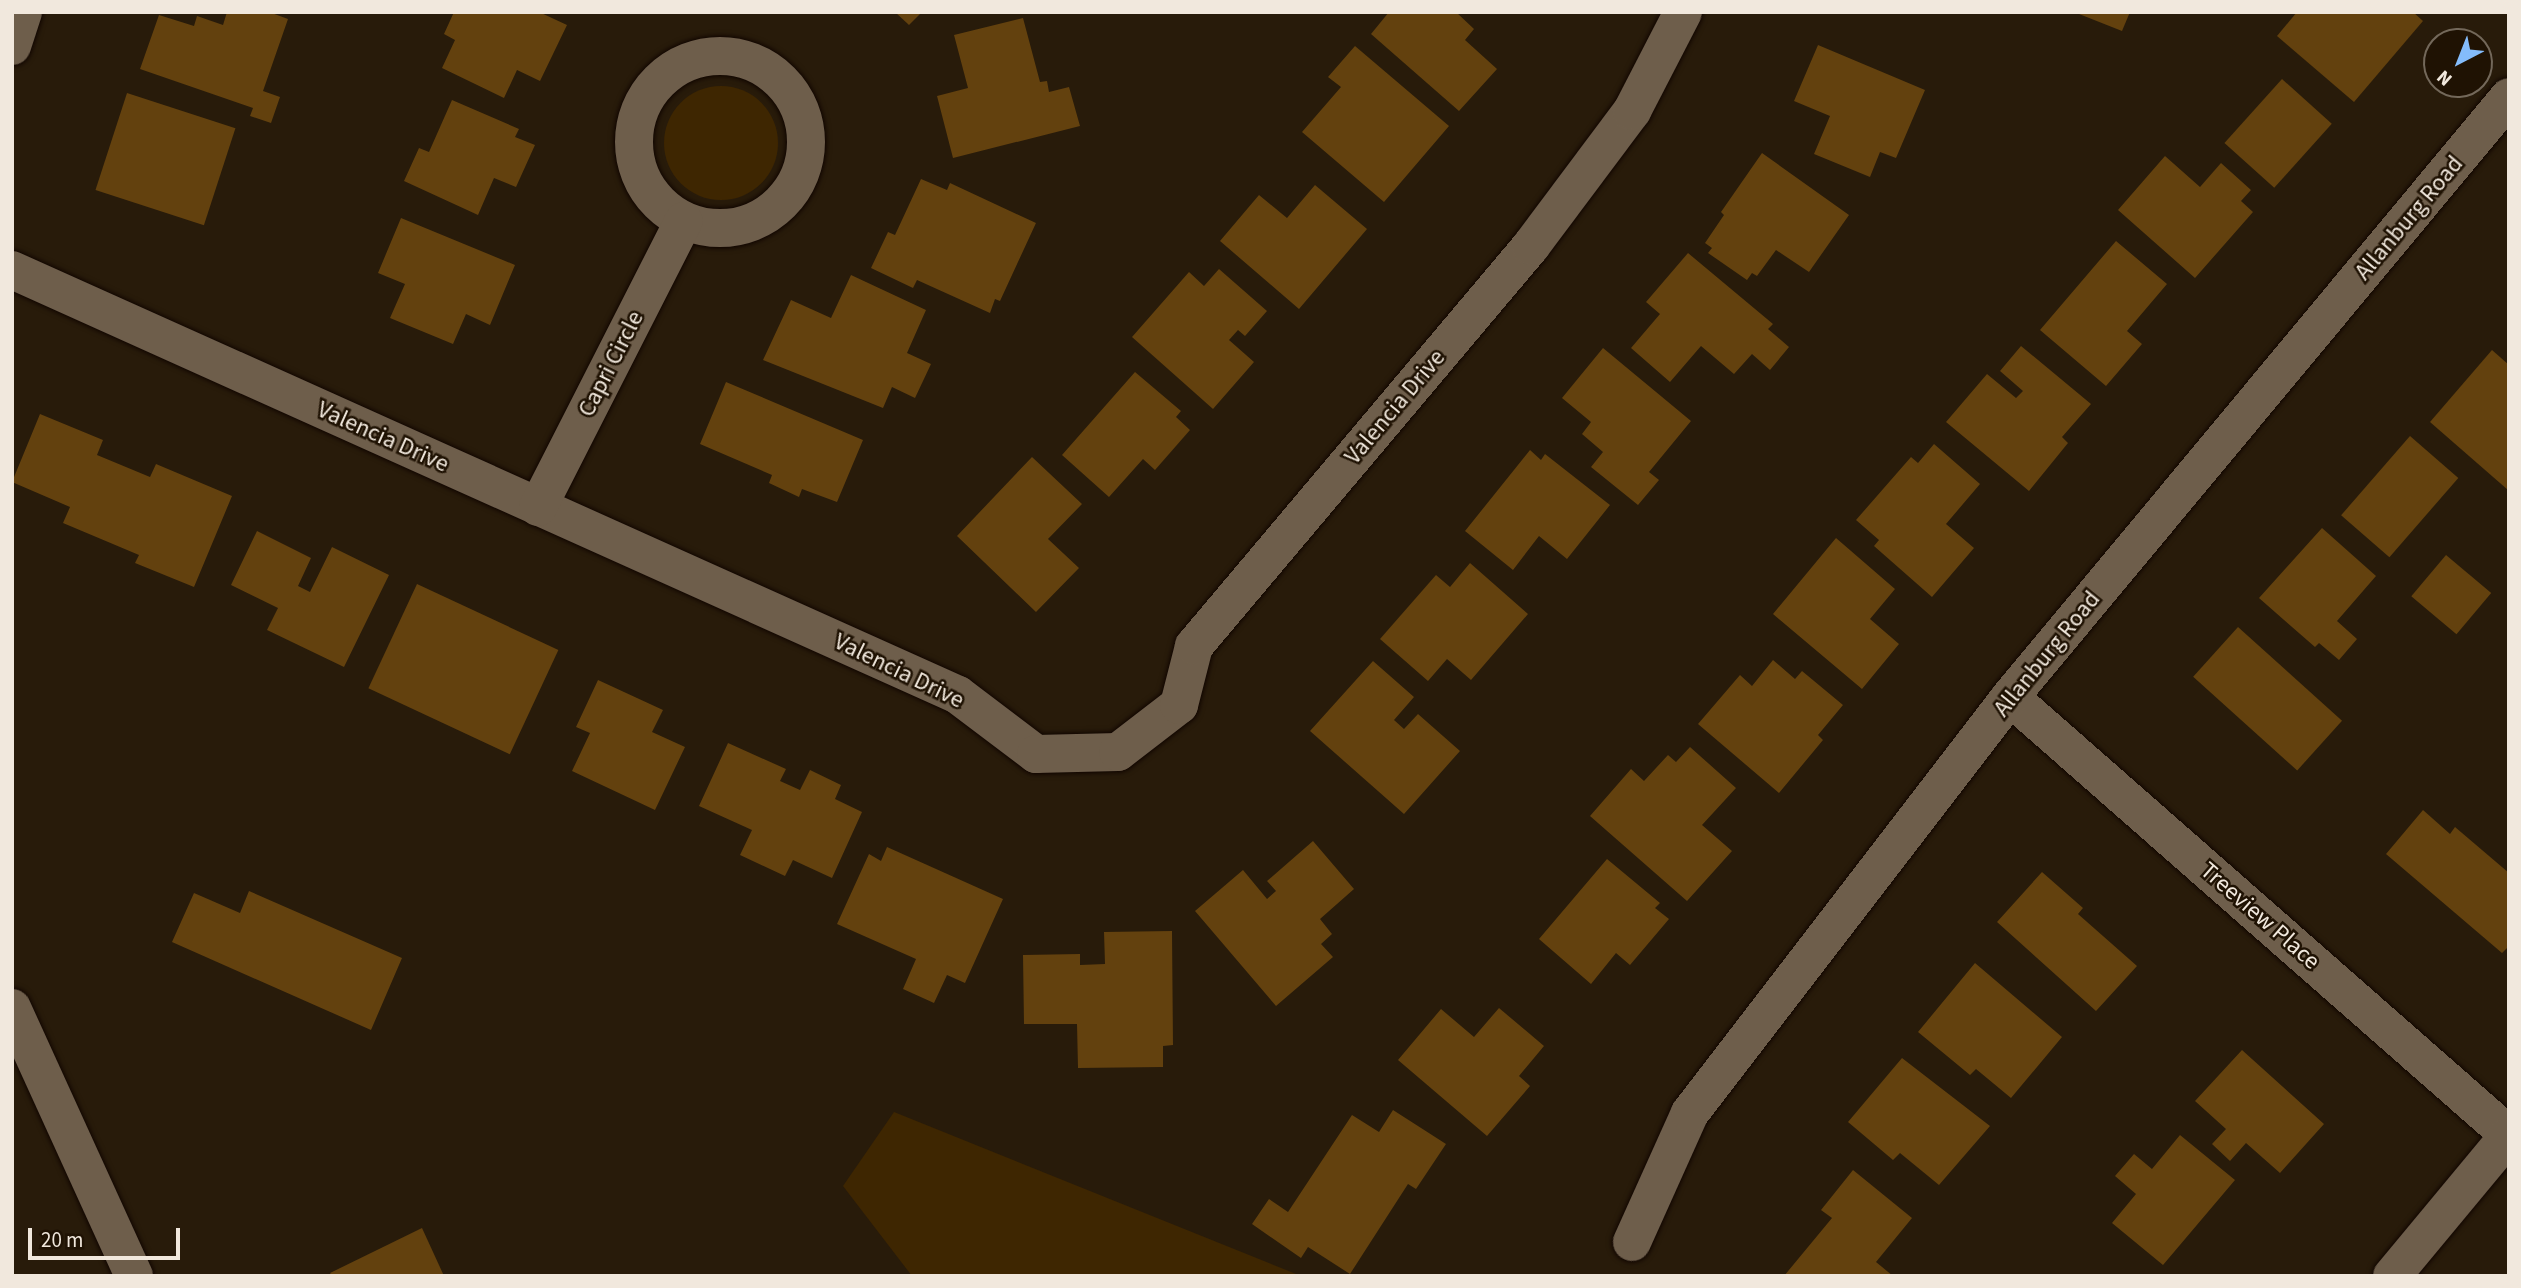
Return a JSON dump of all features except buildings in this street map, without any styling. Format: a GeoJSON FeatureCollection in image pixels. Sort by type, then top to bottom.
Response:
{"type":"FeatureCollection","features":[{"type":"Feature","properties":{"kind":"street"},"geometry":{"type":"LineString","coordinates":[[12,46],[23,12]]}},
{"type":"Feature","properties":{"kind":"street","name":"Valencia Drive"},"geometry":{"type":"LineString","coordinates":[[12,270],[958,695],[1036,754],[1118,752],[1179,705],[1194,646],[1531,246],[1632,111],[1683,12]]}},
{"type":"Feature","properties":{"kind":"street"},"geometry":{"type":"LineString","coordinates":[[724,56],[753,62],[779,79],[797,103],[806,132],[804,162],[792,191],[771,213],[744,226],[713,229],[684,221],[659,204],[642,180],[633,151],[635,121],[647,94],[677,68],[695,59],[724,56]]}},
{"type":"Feature","properties":{"kind":"street","name":"Allanburg Road"},"geometry":{"type":"LineString","coordinates":[[1632,1242],[1690,1113],[2010,697],[2509,97]]}},
{"type":"Feature","properties":{"kind":"street","name":"Capri Circle"},"geometry":{"type":"LineString","coordinates":[[538,507],[684,221]]}},
{"type":"Feature","properties":{"kind":"street","name":"Treeview Place"},"geometry":{"type":"LineString","coordinates":[[2010,697],[2509,1135]]}},
{"type":"Feature","properties":{"kind":"street"},"geometry":{"type":"LineString","coordinates":[[12,1008],[134,1276]]}},
{"type":"Feature","properties":{"kind":"street"},"geometry":{"type":"LineString","coordinates":[[2392,1276],[2509,1135]]}},
{"type":"Feature","properties":{"kind":"shaded area"},"geometry":{"type":"Polygon","coordinates":[[[721,86],[743,90],[761,103],[774,121],[778,143],[774,165],[761,183],[743,196],[721,200],[699,196],[681,183],[668,165],[664,143],[668,121],[681,103],[699,90],[721,86]]]}},
{"type":"Feature","properties":{"kind":"shaded area"},"geometry":{"type":"Polygon","coordinates":[[[894,1112],[1301,1276],[912,1276],[843,1186],[894,1112]]]}}]}
